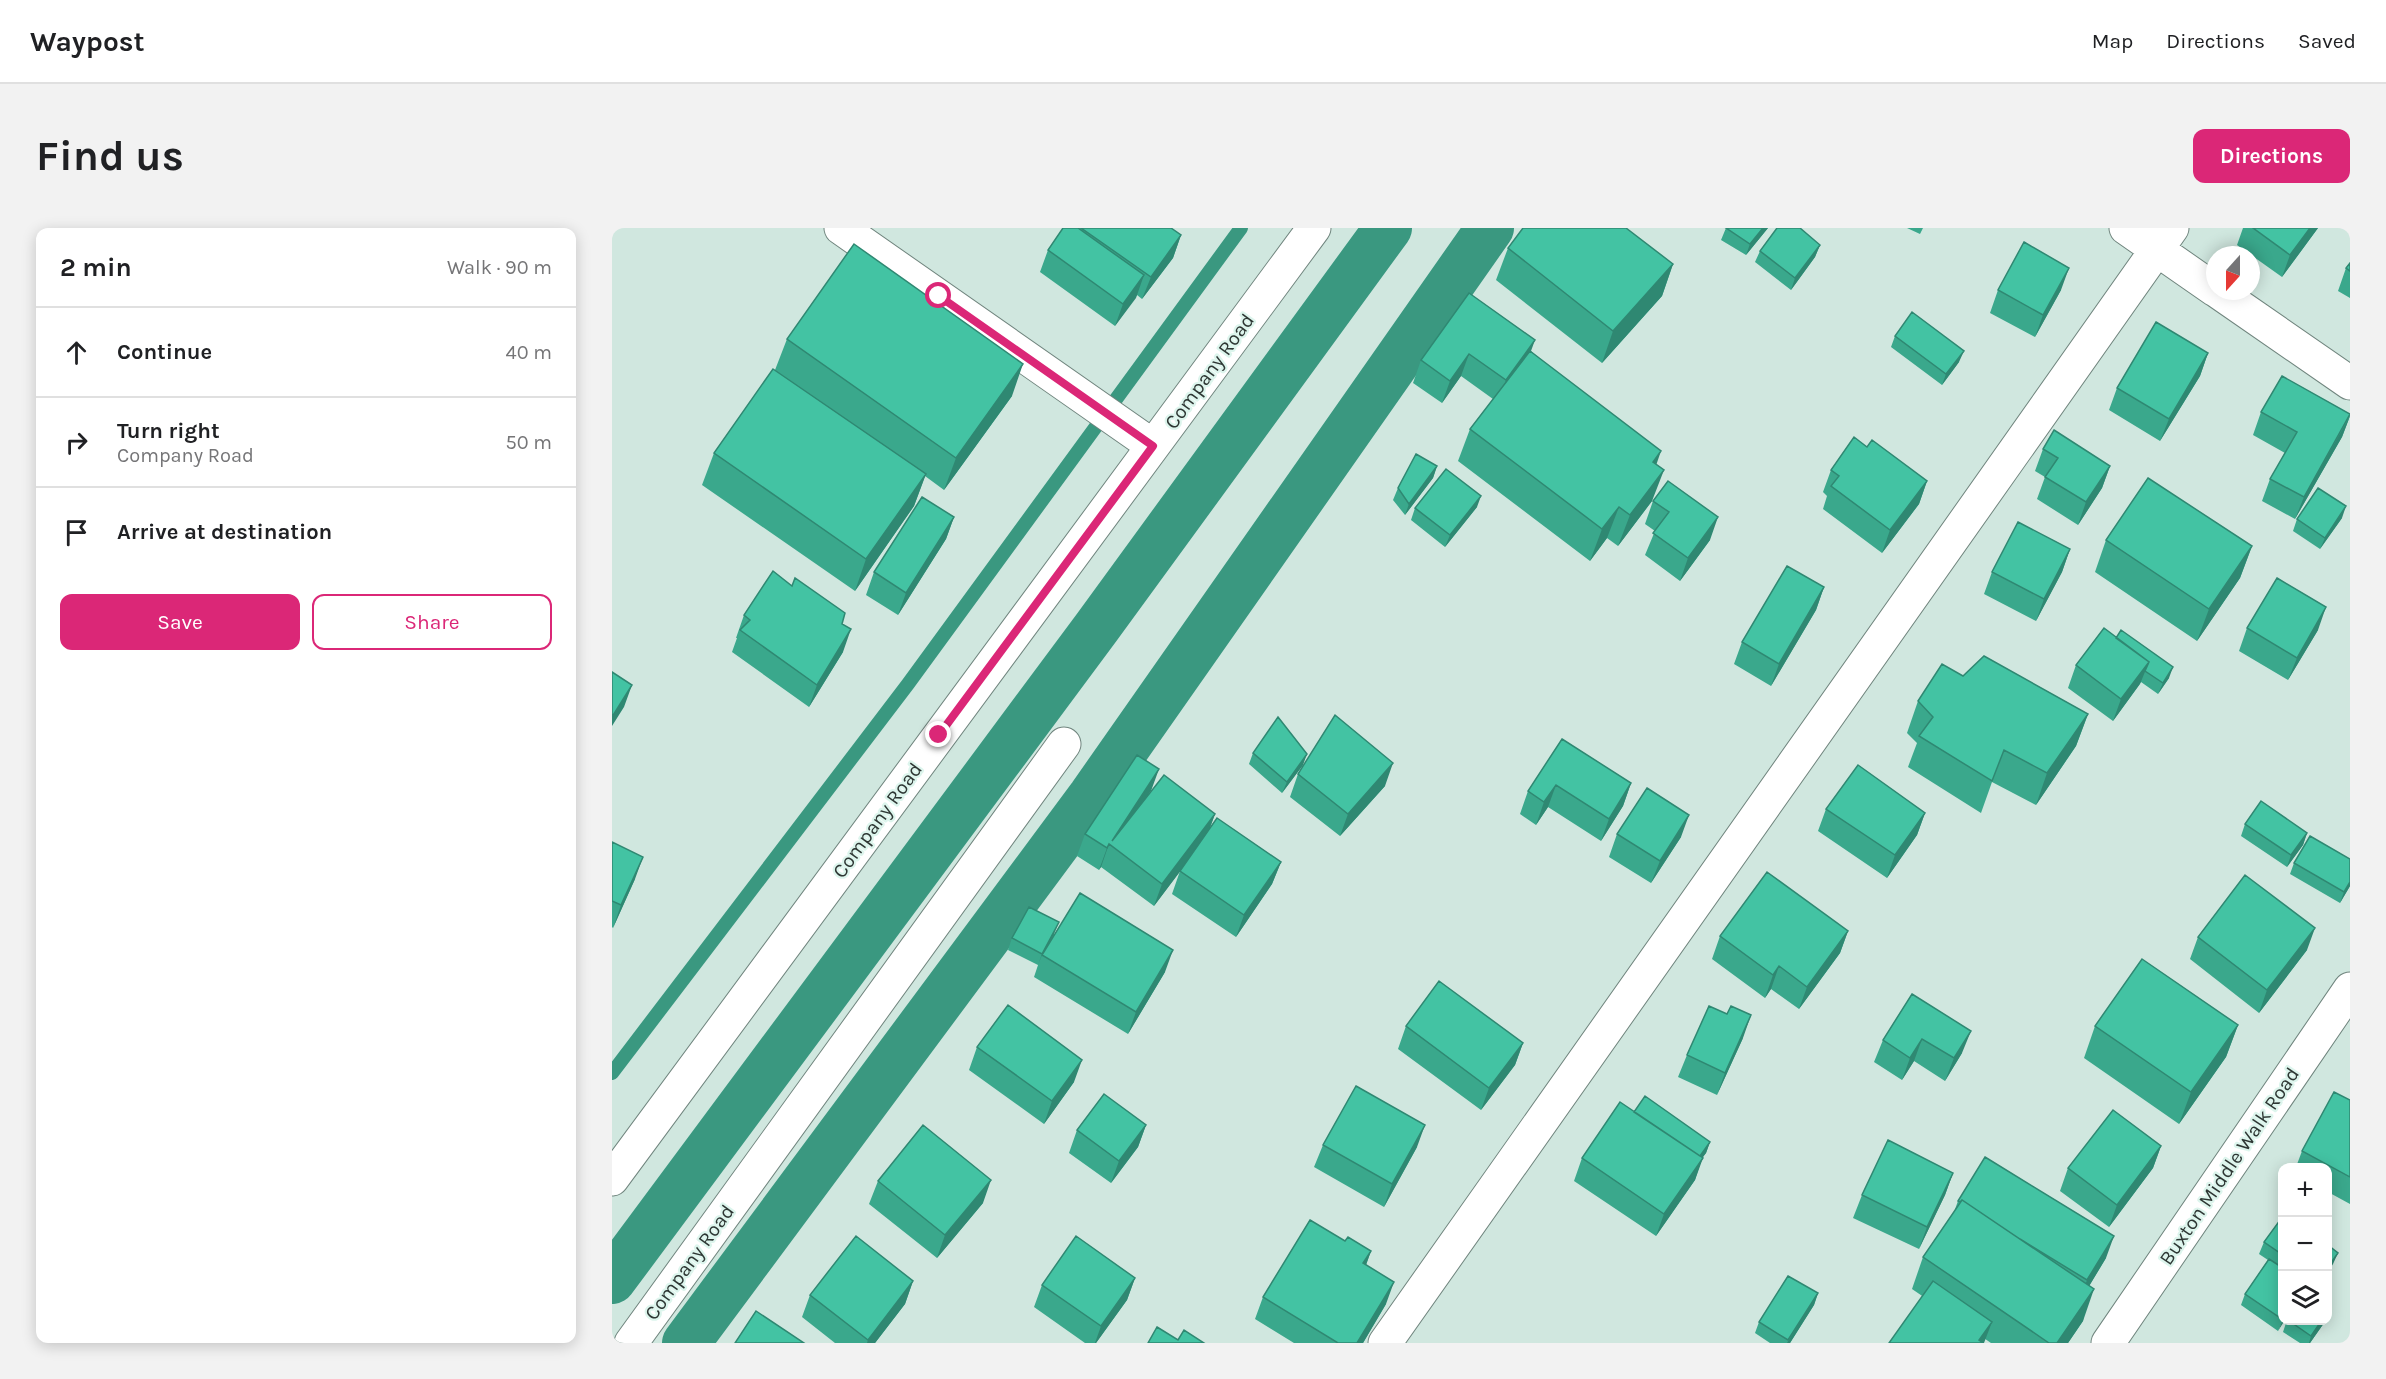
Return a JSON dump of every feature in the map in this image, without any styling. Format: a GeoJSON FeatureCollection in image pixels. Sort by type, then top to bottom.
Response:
{"type":"FeatureCollection","features":[{"type":"Feature","properties":{"kind":"street"},"geometry":{"type":"LineString","coordinates":[[841,228],[1153,446]]}},
{"type":"Feature","properties":{"kind":"street","name":"Company Road"},"geometry":{"type":"LineString","coordinates":[[612,1179],[1314,228]]}},
{"type":"Feature","properties":{"kind":"street"},"geometry":{"type":"LineString","coordinates":[[2126,228],[2165,239],[2206,280]]}},
{"type":"Feature","properties":{"kind":"street"},"geometry":{"type":"LineString","coordinates":[[1385,1343],[2165,239]]}},
{"type":"Feature","properties":{"kind":"street"},"geometry":{"type":"LineString","coordinates":[[2230,300],[2350,383]]}},
{"type":"Feature","properties":{"kind":"street","name":"Company Road"},"geometry":{"type":"LineString","coordinates":[[631,1343],[1064,744]]}},
{"type":"Feature","properties":{"kind":"street","name":"Buxton Middle Walk Road"},"geometry":{"type":"LineString","coordinates":[[2108,1343],[2350,989]]}},
{"type":"Feature","properties":{"kind":"building"},"geometry":{"type":"Polygon","coordinates":[[[1063,228],[1078,228],[1144,275],[1123,304],[1048,250],[1063,228]]]}},
{"type":"Feature","properties":{"kind":"building"},"geometry":{"type":"Polygon","coordinates":[[[1081,228],[1171,228],[1181,235],[1151,277],[1081,228]]]}},
{"type":"Feature","properties":{"kind":"building"},"geometry":{"type":"Polygon","coordinates":[[[1523,228],[1626,228],[1673,264],[1613,331],[1508,248],[1523,228]]]}},
{"type":"Feature","properties":{"kind":"building"},"geometry":{"type":"Polygon","coordinates":[[[1726,228],[1763,228],[1750,244],[1726,228]]]}},
{"type":"Feature","properties":{"kind":"building"},"geometry":{"type":"Polygon","coordinates":[[[1777,228],[1800,228],[1820,245],[1795,278],[1760,251],[1777,228]]]}},
{"type":"Feature","properties":{"kind":"building"},"geometry":{"type":"Polygon","coordinates":[[[2253,228],[2310,228],[2290,255],[2253,228]]]}},
{"type":"Feature","properties":{"kind":"building"},"geometry":{"type":"Polygon","coordinates":[[[2024,242],[2069,268],[2043,315],[1998,290],[2024,242]]]}},
{"type":"Feature","properties":{"kind":"building"},"geometry":{"type":"Polygon","coordinates":[[[854,244],[1023,364],[956,458],[787,339],[854,244]]]}},
{"type":"Feature","properties":{"kind":"building"},"geometry":{"type":"Polygon","coordinates":[[[1469,293],[1535,340],[1506,380],[1469,354],[1450,381],[1421,360],[1469,293]]]}},
{"type":"Feature","properties":{"kind":"building"},"geometry":{"type":"Polygon","coordinates":[[[1912,312],[1964,351],[1946,374],[1895,336],[1912,312]]]}},
{"type":"Feature","properties":{"kind":"building"},"geometry":{"type":"Polygon","coordinates":[[[2156,322],[2208,353],[2169,419],[2117,388],[2156,322]]]}},
{"type":"Feature","properties":{"kind":"building"},"geometry":{"type":"Polygon","coordinates":[[[1530,351],[1661,451],[1653,462],[1664,470],[1630,515],[1619,507],[1602,529],[1470,429],[1530,351]]]}},
{"type":"Feature","properties":{"kind":"building"},"geometry":{"type":"Polygon","coordinates":[[[773,369],[926,474],[866,559],[714,453],[773,369]]]}},
{"type":"Feature","properties":{"kind":"building"},"geometry":{"type":"Polygon","coordinates":[[[2282,376],[2350,414],[2304,497],[2270,479],[2297,432],[2261,412],[2282,376]]]}},
{"type":"Feature","properties":{"kind":"building"},"geometry":{"type":"Polygon","coordinates":[[[2054,430],[2110,466],[2086,502],[2045,477],[2058,458],[2043,449],[2054,430]]]}},
{"type":"Feature","properties":{"kind":"building"},"geometry":{"type":"Polygon","coordinates":[[[1854,437],[1867,447],[1872,440],[1927,481],[1890,530],[1831,486],[1839,476],[1831,470],[1854,437]]]}},
{"type":"Feature","properties":{"kind":"building"},"geometry":{"type":"Polygon","coordinates":[[[1416,454],[1437,466],[1409,504],[1398,488],[1416,454]]]}},
{"type":"Feature","properties":{"kind":"building"},"geometry":{"type":"Polygon","coordinates":[[[1446,469],[1481,496],[1450,535],[1415,508],[1446,469]]]}},
{"type":"Feature","properties":{"kind":"building"},"geometry":{"type":"Polygon","coordinates":[[[2148,478],[2252,546],[2209,609],[2106,540],[2148,478]]]}},
{"type":"Feature","properties":{"kind":"building"},"geometry":{"type":"Polygon","coordinates":[[[1668,481],[1718,517],[1688,558],[1653,533],[1669,512],[1653,501],[1668,481]]]}},
{"type":"Feature","properties":{"kind":"building"},"geometry":{"type":"Polygon","coordinates":[[[2318,488],[2346,506],[2325,538],[2297,519],[2318,488]]]}},
{"type":"Feature","properties":{"kind":"building"},"geometry":{"type":"Polygon","coordinates":[[[922,497],[954,517],[906,593],[874,572],[922,497]]]}},
{"type":"Feature","properties":{"kind":"building"},"geometry":{"type":"Polygon","coordinates":[[[2018,522],[2070,549],[2044,599],[1992,572],[2018,522]]]}},
{"type":"Feature","properties":{"kind":"building"},"geometry":{"type":"Polygon","coordinates":[[[1787,566],[1824,587],[1779,664],[1742,642],[1787,566]]]}},
{"type":"Feature","properties":{"kind":"building"},"geometry":{"type":"Polygon","coordinates":[[[773,571],[792,586],[795,578],[845,613],[842,624],[851,629],[817,685],[740,630],[750,620],[744,615],[773,571]]]}},
{"type":"Feature","properties":{"kind":"building"},"geometry":{"type":"Polygon","coordinates":[[[2277,578],[2326,607],[2297,658],[2247,628],[2277,578]]]}},
{"type":"Feature","properties":{"kind":"building"},"geometry":{"type":"Polygon","coordinates":[[[2104,628],[2149,662],[2121,699],[2076,665],[2104,628]]]}},
{"type":"Feature","properties":{"kind":"building"},"geometry":{"type":"Polygon","coordinates":[[[2121,630],[2173,667],[2163,683],[2145,671],[2149,662],[2116,638],[2121,630]]]}},
{"type":"Feature","properties":{"kind":"building"},"geometry":{"type":"Polygon","coordinates":[[[1984,656],[2088,714],[2047,773],[2004,750],[1992,781],[1919,736],[1933,717],[1918,701],[1942,664],[1963,676],[1984,656]]]}},
{"type":"Feature","properties":{"kind":"building"},"geometry":{"type":"Polygon","coordinates":[[[612,672],[632,685],[612,717],[612,672]]]}},
{"type":"Feature","properties":{"kind":"building"},"geometry":{"type":"Polygon","coordinates":[[[1335,715],[1393,763],[1348,814],[1298,774],[1335,715]]]}},
{"type":"Feature","properties":{"kind":"building"},"geometry":{"type":"Polygon","coordinates":[[[1278,717],[1307,754],[1287,782],[1253,753],[1278,717]]]}},
{"type":"Feature","properties":{"kind":"building"},"geometry":{"type":"Polygon","coordinates":[[[1562,739],[1631,783],[1609,819],[1556,785],[1544,802],[1528,791],[1562,739]]]}},
{"type":"Feature","properties":{"kind":"building"},"geometry":{"type":"Polygon","coordinates":[[[1137,755],[1159,769],[1112,841],[1164,775],[1215,814],[1162,884],[1109,844],[1107,848],[1085,834],[1137,755]]]}},
{"type":"Feature","properties":{"kind":"building"},"geometry":{"type":"Polygon","coordinates":[[[1858,765],[1925,813],[1895,855],[1826,809],[1858,765]]]}},
{"type":"Feature","properties":{"kind":"building"},"geometry":{"type":"Polygon","coordinates":[[[1647,788],[1689,815],[1660,861],[1617,834],[1647,788]]]}},
{"type":"Feature","properties":{"kind":"building"},"geometry":{"type":"Polygon","coordinates":[[[2261,801],[2307,833],[2291,855],[2245,824],[2261,801]]]}},
{"type":"Feature","properties":{"kind":"building"},"geometry":{"type":"Polygon","coordinates":[[[1217,818],[1281,862],[1244,915],[1180,871],[1217,818]]]}},
{"type":"Feature","properties":{"kind":"building"},"geometry":{"type":"Polygon","coordinates":[[[2310,836],[2350,859],[2350,882],[2344,892],[2294,863],[2310,836]]]}},
{"type":"Feature","properties":{"kind":"building"},"geometry":{"type":"Polygon","coordinates":[[[612,842],[643,857],[621,905],[612,901],[612,842]]]}},
{"type":"Feature","properties":{"kind":"building"},"geometry":{"type":"Polygon","coordinates":[[[1767,872],[1848,931],[1807,987],[1779,966],[1773,975],[1720,936],[1767,872]]]}},
{"type":"Feature","properties":{"kind":"building"},"geometry":{"type":"Polygon","coordinates":[[[2245,875],[2315,928],[2267,990],[2198,937],[2245,875]]]}},
{"type":"Feature","properties":{"kind":"building"},"geometry":{"type":"Polygon","coordinates":[[[1080,893],[1173,950],[1136,1012],[1042,955],[1080,893]]]}},
{"type":"Feature","properties":{"kind":"building"},"geometry":{"type":"Polygon","coordinates":[[[1029,907],[1059,922],[1042,954],[1012,938],[1029,907]]]}},
{"type":"Feature","properties":{"kind":"building"},"geometry":{"type":"Polygon","coordinates":[[[2142,959],[2238,1025],[2191,1092],[2095,1026],[2142,959]]]}},
{"type":"Feature","properties":{"kind":"building"},"geometry":{"type":"Polygon","coordinates":[[[1439,981],[1523,1043],[1489,1088],[1406,1026],[1439,981]]]}},
{"type":"Feature","properties":{"kind":"building"},"geometry":{"type":"Polygon","coordinates":[[[1912,994],[1971,1031],[1954,1058],[1922,1039],[1910,1058],[1883,1040],[1912,994]]]}},
{"type":"Feature","properties":{"kind":"building"},"geometry":{"type":"Polygon","coordinates":[[[1008,1005],[1082,1060],[1052,1101],[977,1047],[1008,1005]]]}},
{"type":"Feature","properties":{"kind":"building"},"geometry":{"type":"Polygon","coordinates":[[[1709,1006],[1727,1014],[1731,1006],[1751,1015],[1725,1073],[1687,1055],[1709,1006]]]}},
{"type":"Feature","properties":{"kind":"building"},"geometry":{"type":"Polygon","coordinates":[[[1356,1086],[1425,1125],[1392,1184],[1323,1145],[1356,1086]]]}},
{"type":"Feature","properties":{"kind":"building"},"geometry":{"type":"Polygon","coordinates":[[[2334,1092],[2350,1100],[2350,1177],[2332,1167],[2332,1163],[2324,1163],[2302,1151],[2334,1092]]]}},
{"type":"Feature","properties":{"kind":"building"},"geometry":{"type":"Polygon","coordinates":[[[1104,1094],[1146,1125],[1119,1161],[1077,1130],[1104,1094]]]}},
{"type":"Feature","properties":{"kind":"building"},"geometry":{"type":"Polygon","coordinates":[[[1645,1096],[1710,1142],[1700,1156],[1634,1112],[1645,1096]]]}},
{"type":"Feature","properties":{"kind":"building"},"geometry":{"type":"Polygon","coordinates":[[[1620,1102],[1703,1158],[1664,1214],[1582,1158],[1620,1102]]]}},
{"type":"Feature","properties":{"kind":"building"},"geometry":{"type":"Polygon","coordinates":[[[2113,1110],[2161,1146],[2117,1205],[2068,1168],[2113,1110]]]}},
{"type":"Feature","properties":{"kind":"building"},"geometry":{"type":"Polygon","coordinates":[[[923,1125],[991,1180],[945,1235],[878,1181],[923,1125]]]}},
{"type":"Feature","properties":{"kind":"building"},"geometry":{"type":"Polygon","coordinates":[[[1888,1140],[1953,1173],[1927,1227],[1862,1195],[1888,1140]]]}},
{"type":"Feature","properties":{"kind":"building"},"geometry":{"type":"Polygon","coordinates":[[[1985,1157],[2114,1236],[2087,1280],[1962,1200],[1958,1201],[1985,1157]]]}},
{"type":"Feature","properties":{"kind":"building"},"geometry":{"type":"Polygon","coordinates":[[[1962,1200],[2094,1289],[2057,1343],[2049,1343],[1923,1257],[1962,1200]]]}},
{"type":"Feature","properties":{"kind":"building"},"geometry":{"type":"Polygon","coordinates":[[[1310,1220],[1345,1241],[1348,1237],[1371,1251],[1363,1263],[1394,1282],[1357,1343],[1338,1343],[1263,1297],[1310,1220]]]}},
{"type":"Feature","properties":{"kind":"building"},"geometry":{"type":"Polygon","coordinates":[[[2278,1223],[2278,1252],[2264,1242],[2278,1223]]]}},
{"type":"Feature","properties":{"kind":"building"},"geometry":{"type":"Polygon","coordinates":[[[856,1236],[913,1281],[868,1340],[810,1295],[856,1236]]]}},
{"type":"Feature","properties":{"kind":"building"},"geometry":{"type":"Polygon","coordinates":[[[1076,1236],[1135,1278],[1101,1326],[1042,1285],[1076,1236]]]}},
{"type":"Feature","properties":{"kind":"building"},"geometry":{"type":"Polygon","coordinates":[[[2332,1248],[2338,1253],[2332,1261],[2332,1248]]]}},
{"type":"Feature","properties":{"kind":"building"},"geometry":{"type":"Polygon","coordinates":[[[2269,1259],[2278,1265],[2278,1316],[2245,1294],[2269,1259]]]}},
{"type":"Feature","properties":{"kind":"building"},"geometry":{"type":"Polygon","coordinates":[[[1788,1276],[1818,1293],[1788,1340],[1759,1322],[1788,1276]]]}},
{"type":"Feature","properties":{"kind":"building"},"geometry":{"type":"Polygon","coordinates":[[[1933,1281],[1992,1322],[1979,1340],[1983,1343],[1889,1343],[1933,1281]]]}},
{"type":"Feature","properties":{"kind":"building"},"geometry":{"type":"Polygon","coordinates":[[[756,1311],[804,1343],[735,1343],[756,1311]]]}},
{"type":"Feature","properties":{"kind":"building"},"geometry":{"type":"Polygon","coordinates":[[[2295,1325],[2319,1325],[2311,1336],[2295,1325]]]}},
{"type":"Feature","properties":{"kind":"building"},"geometry":{"type":"Polygon","coordinates":[[[1157,1327],[1178,1340],[1184,1330],[1204,1343],[1148,1343],[1157,1327]]]}},
{"type":"Feature","properties":{"kind":"waterway"},"geometry":{"type":"LineString","coordinates":[[612,1073],[908,684],[1241,228]]}},
{"type":"Feature","properties":{"kind":"waterway"},"geometry":{"type":"LineString","coordinates":[[612,1280],[1097,627],[1388,228]]}},
{"type":"Feature","properties":{"kind":"waterway"},"geometry":{"type":"LineString","coordinates":[[686,1343],[1092,796],[1490,228]]}},
{"type":"Feature","properties":{"kind":"route"},"geometry":{"type":"LineString","coordinates":[[939,296],[1153,446],[939,735]]}}]}
